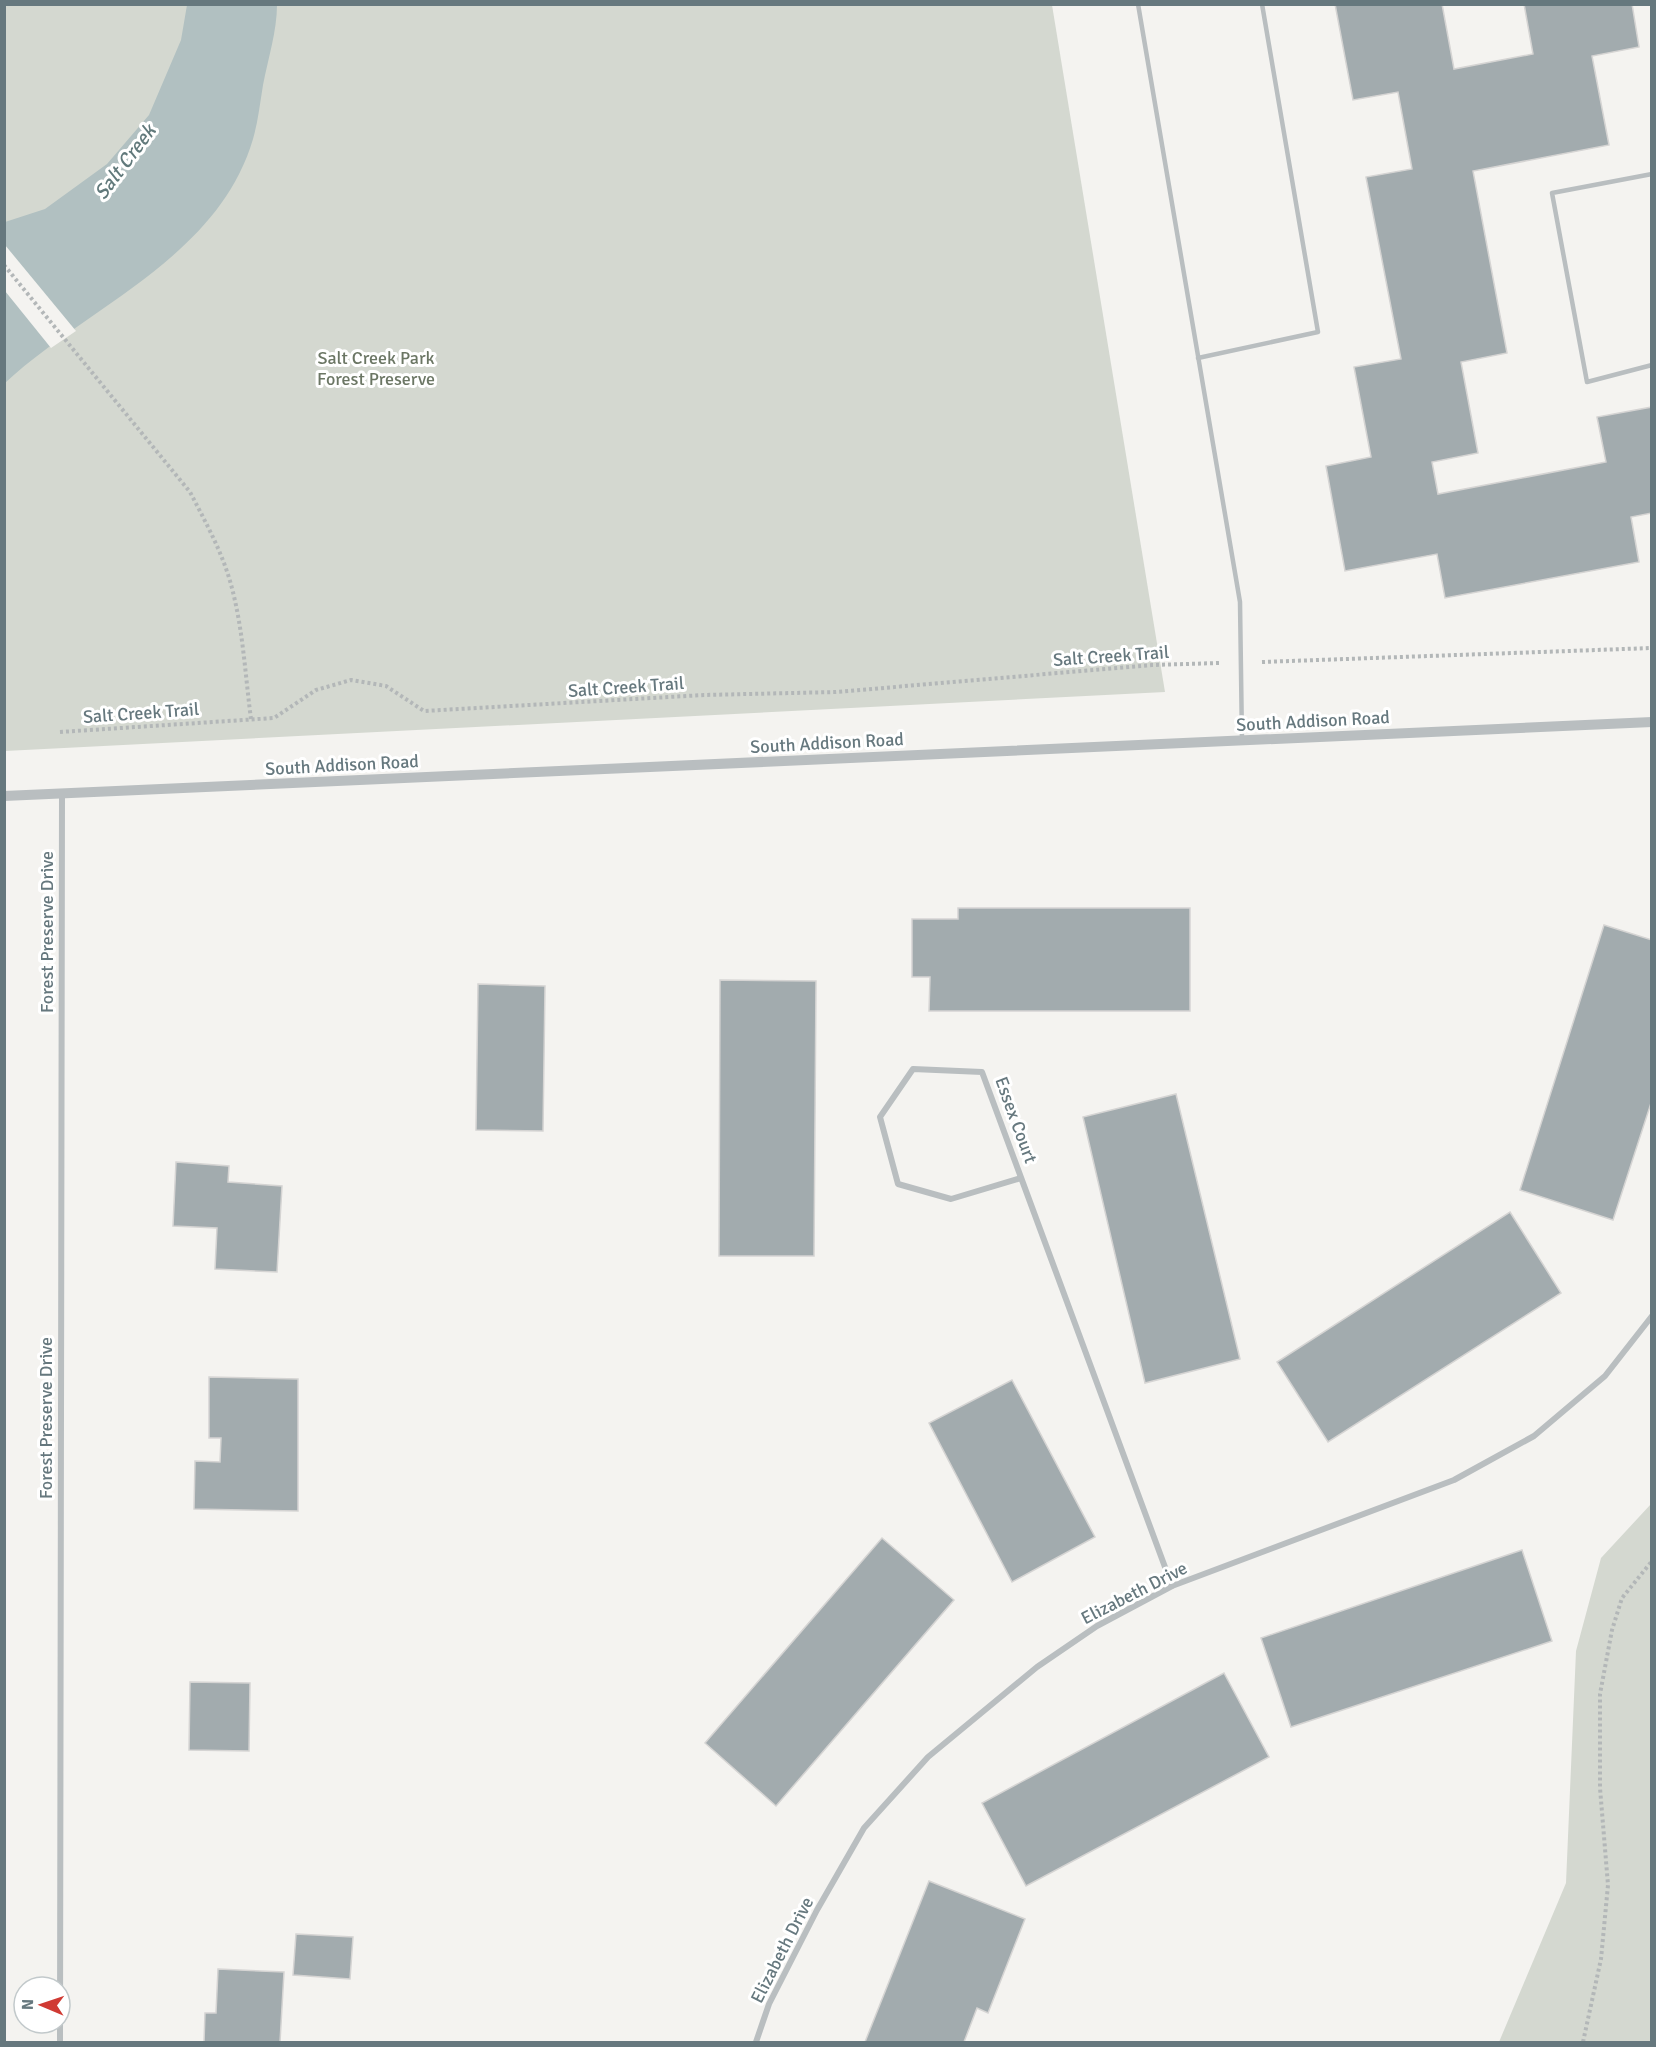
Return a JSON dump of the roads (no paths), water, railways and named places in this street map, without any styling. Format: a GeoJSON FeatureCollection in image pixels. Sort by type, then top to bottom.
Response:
{"type":"FeatureCollection","features":[{"type":"Feature","properties":{"kind":"street","name":"South Addison Road"},"geometry":{"type":"LineString","coordinates":[[4,796],[1652,722]]}},
{"type":"Feature","properties":{"kind":"street","name":"Forest Preserve Drive"},"geometry":{"type":"LineString","coordinates":[[60,2043],[62,794]]}},
{"type":"Feature","properties":{"kind":"street","name":"Essex Court"},"geometry":{"type":"LineString","coordinates":[[1021,1178],[951,1199],[898,1184],[880,1117],[913,1070],[982,1072],[1172,1586]]}},
{"type":"Feature","properties":{"kind":"street","name":"Elizabeth Drive"},"geometry":{"type":"LineString","coordinates":[[756,2043],[769,2004],[817,1910],[864,1828],[928,1757],[1037,1667],[1097,1626],[1172,1586],[1454,1480],[1534,1436],[1605,1376],[1652,1316]]}},
{"type":"Feature","properties":{"kind":"lane"},"geometry":{"type":"LineString","coordinates":[[1138,4],[1240,602],[1242,741]]}},
{"type":"Feature","properties":{"kind":"lane"},"geometry":{"type":"LineString","coordinates":[[1198,358],[1318,332],[1262,4]]}},
{"type":"Feature","properties":{"kind":"lane"},"geometry":{"type":"LineString","coordinates":[[1652,174],[1552,193],[1587,382],[1652,365]]}},
{"type":"Feature","properties":{"kind":"water","name":"Salt Creek"},"geometry":{"type":"Polygon","coordinates":[[[187,5],[277,5],[274,35],[255,133],[236,180],[211,216],[181,248],[147,277],[38,355],[5,383],[5,222],[45,209],[107,164],[149,115],[181,40],[187,5]]]}},
{"type":"Feature","properties":{"kind":"park label","name":"Salt Creek Park Forest Preserve"},"geometry":{"type":"Point","coordinates":[376,368]}}]}
